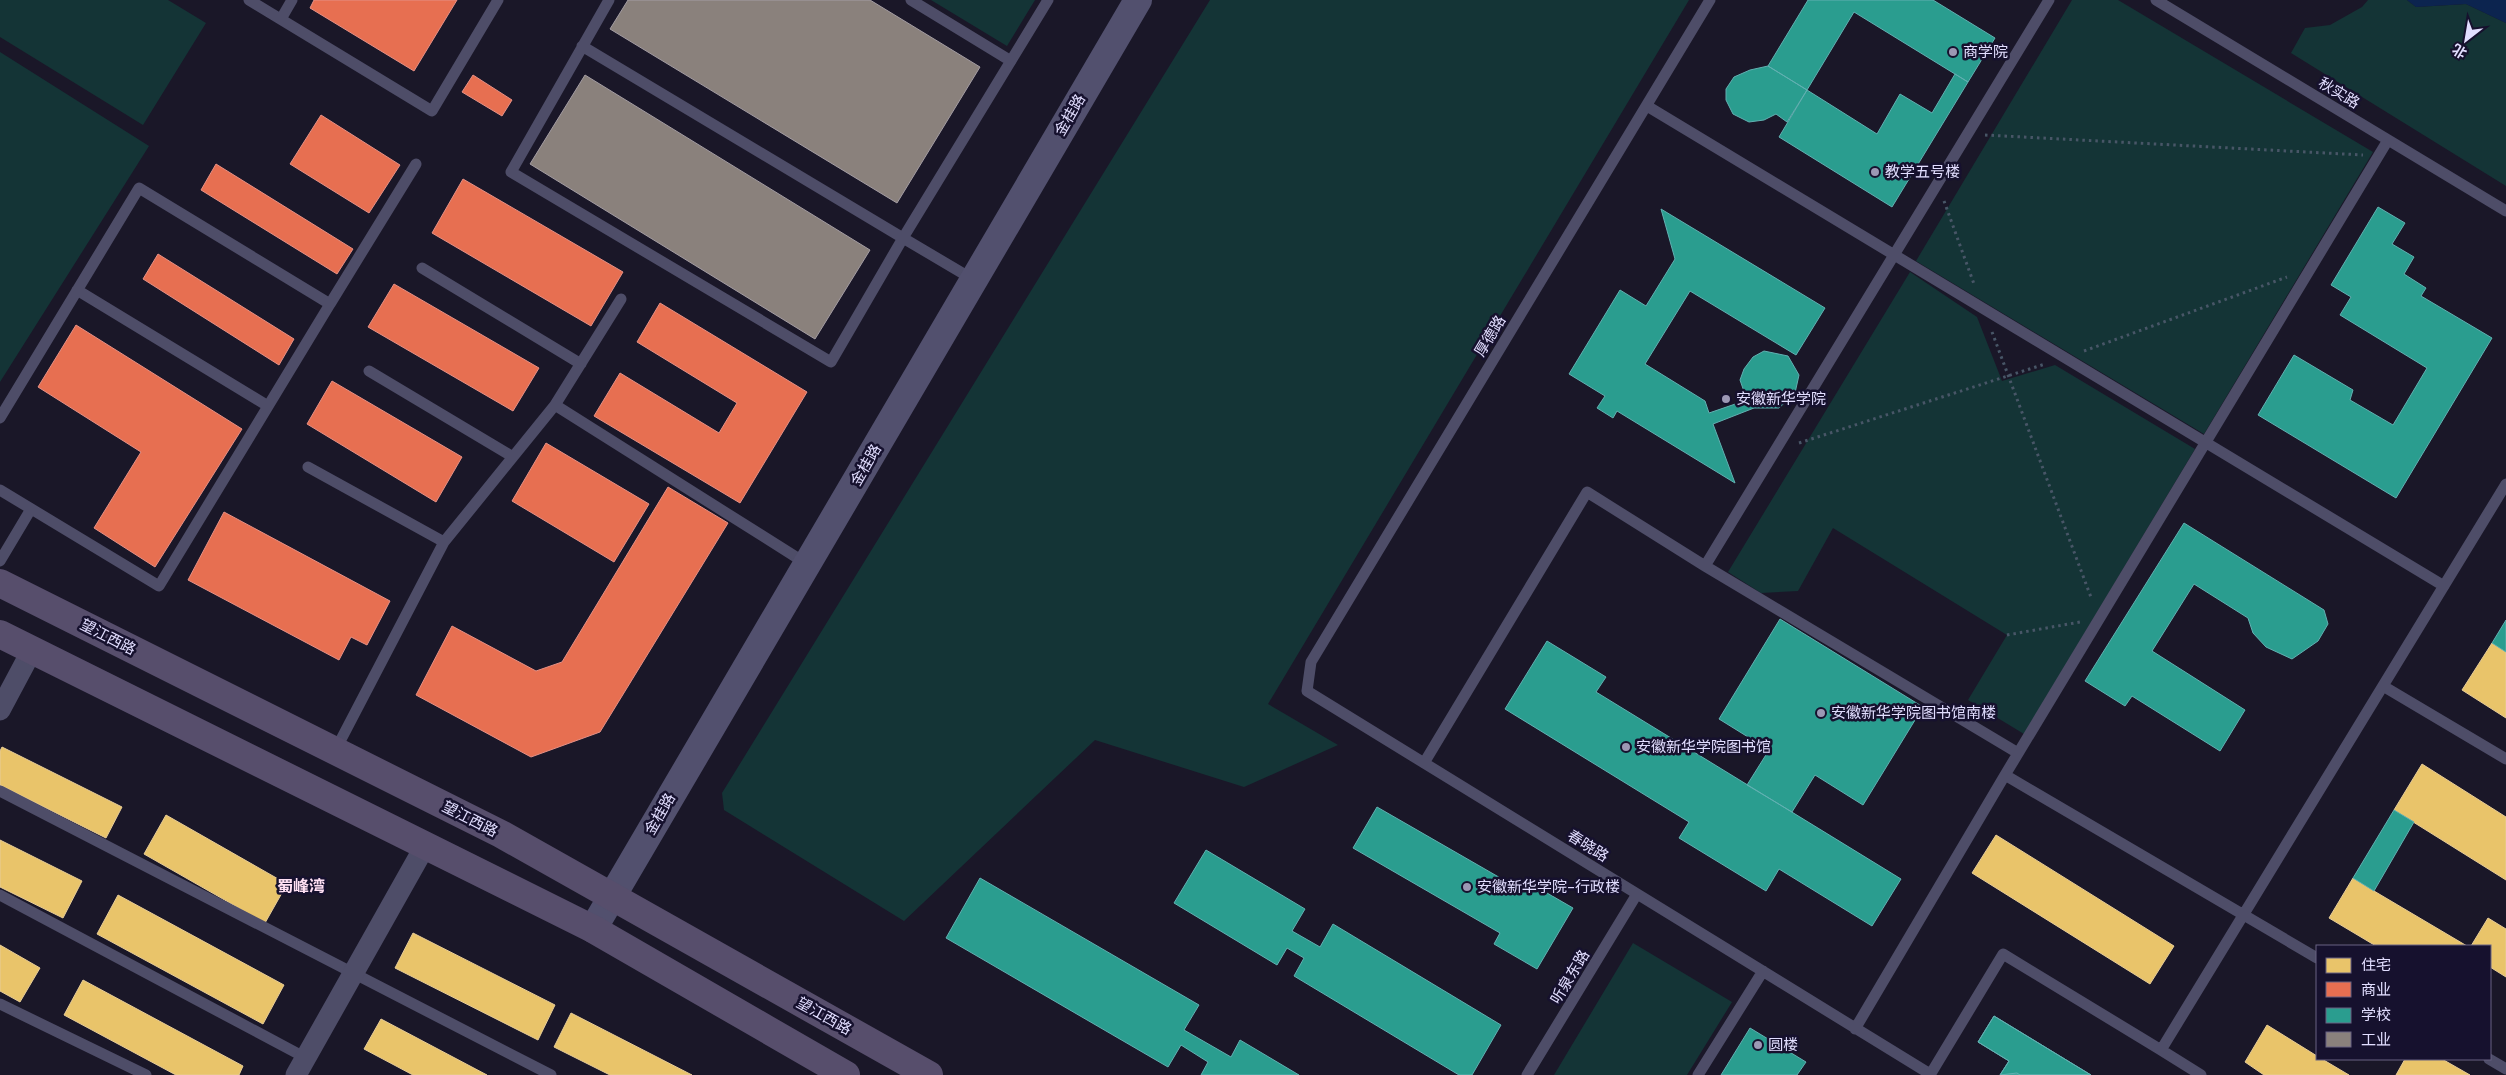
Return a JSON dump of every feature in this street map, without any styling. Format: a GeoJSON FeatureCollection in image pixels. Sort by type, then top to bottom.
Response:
{"type":"FeatureCollection","features":[{"type":"Feature","properties":{"kind":"main road","name":"望江西路"},"geometry":{"type":"LineString","coordinates":[[0,583],[501,834],[929,1075]]}},
{"type":"Feature","properties":{"kind":"main road"},"geometry":{"type":"LineString","coordinates":[[0,634],[593,929],[846,1075]]}},
{"type":"Feature","properties":{"kind":"street","name":"金桂路"},"geometry":{"type":"LineString","coordinates":[[593,929],[1138,0]]}},
{"type":"Feature","properties":{"kind":"street"},"geometry":{"type":"LineString","coordinates":[[0,710],[32,650]]}},
{"type":"Feature","properties":{"kind":"street"},"geometry":{"type":"LineString","coordinates":[[301,1066],[425,846]]}},
{"type":"Feature","properties":{"kind":"lane"},"geometry":{"type":"LineString","coordinates":[[249,0],[432,110],[498,0]]}},
{"type":"Feature","properties":{"kind":"lane"},"geometry":{"type":"LineString","coordinates":[[281,19],[292,0]]}},
{"type":"Feature","properties":{"kind":"lane"},"geometry":{"type":"LineString","coordinates":[[609,0],[511,172],[831,362],[903,238],[1048,0]]}},
{"type":"Feature","properties":{"kind":"lane"},"geometry":{"type":"LineString","coordinates":[[911,0],[1010,61]]}},
{"type":"Feature","properties":{"kind":"lane","name":"厚德路"},"geometry":{"type":"LineString","coordinates":[[1307,691],[1311,662],[1710,0]]}},
{"type":"Feature","properties":{"kind":"lane"},"geometry":{"type":"LineString","coordinates":[[1705,566],[1896,256],[2049,0]]}},
{"type":"Feature","properties":{"kind":"lane","name":"秋实路"},"geometry":{"type":"LineString","coordinates":[[2156,0],[2506,211]]}},
{"type":"Feature","properties":{"kind":"lane"},"geometry":{"type":"LineString","coordinates":[[582,46],[974,280]]}},
{"type":"Feature","properties":{"kind":"lane"},"geometry":{"type":"LineString","coordinates":[[1646,106],[2444,586]]}},
{"type":"Feature","properties":{"kind":"lane"},"geometry":{"type":"LineString","coordinates":[[1855,1028],[2099,618],[2388,140]]}},
{"type":"Feature","properties":{"kind":"lane"},"geometry":{"type":"LineString","coordinates":[[0,490],[159,586],[416,164]]}},
{"type":"Feature","properties":{"kind":"lane"},"geometry":{"type":"LineString","coordinates":[[0,418],[139,188],[330,304]]}},
{"type":"Feature","properties":{"kind":"lane"},"geometry":{"type":"LineString","coordinates":[[422,268],[581,364]]}},
{"type":"Feature","properties":{"kind":"lane"},"geometry":{"type":"LineString","coordinates":[[77,290],[268,406]]}},
{"type":"Feature","properties":{"kind":"lane"},"geometry":{"type":"LineString","coordinates":[[334,751],[444,542],[555,405],[621,299]]}},
{"type":"Feature","properties":{"kind":"lane"},"geometry":{"type":"LineString","coordinates":[[369,371],[513,456]]}},
{"type":"Feature","properties":{"kind":"lane"},"geometry":{"type":"LineString","coordinates":[[555,405],[807,564]]}},
{"type":"Feature","properties":{"kind":"lane"},"geometry":{"type":"LineString","coordinates":[[308,468],[444,542]]}},
{"type":"Feature","properties":{"kind":"lane"},"geometry":{"type":"LineString","coordinates":[[2162,1050],[2506,484]]}},
{"type":"Feature","properties":{"kind":"lane"},"geometry":{"type":"LineString","coordinates":[[1424,763],[1587,492],[1705,566],[2018,753]]}},
{"type":"Feature","properties":{"kind":"lane"},"geometry":{"type":"LineString","coordinates":[[0,561],[31,509]]}},
{"type":"Feature","properties":{"kind":"lane"},"geometry":{"type":"LineString","coordinates":[[2383,686],[2506,759]]}},
{"type":"Feature","properties":{"kind":"lane","name":"春晓路"},"geometry":{"type":"LineString","coordinates":[[1307,691],[1930,1075]]}},
{"type":"Feature","properties":{"kind":"lane"},"geometry":{"type":"LineString","coordinates":[[2005,775],[2316,957]]}},
{"type":"Feature","properties":{"kind":"lane"},"geometry":{"type":"LineString","coordinates":[[0,791],[551,1075]]}},
{"type":"Feature","properties":{"kind":"lane","name":"听泉东路"},"geometry":{"type":"LineString","coordinates":[[1527,1075],[1637,894]]}},
{"type":"Feature","properties":{"kind":"lane"},"geometry":{"type":"LineString","coordinates":[[0,895],[301,1066]]}},
{"type":"Feature","properties":{"kind":"lane"},"geometry":{"type":"LineString","coordinates":[[1930,1075],[2003,954],[2201,1075]]}},
{"type":"Feature","properties":{"kind":"lane"},"geometry":{"type":"LineString","coordinates":[[1698,1075],[1763,972]]}},
{"type":"Feature","properties":{"kind":"lane"},"geometry":{"type":"LineString","coordinates":[[0,1004],[146,1075]]}},
{"type":"Feature","properties":{"kind":"lane"},"geometry":{"type":"LineString","coordinates":[[2490,1060],[2506,1069]]}},
{"type":"Feature","properties":{"kind":"path"},"geometry":{"type":"LineString","coordinates":[[1969,134],[2378,156]]}},
{"type":"Feature","properties":{"kind":"path"},"geometry":{"type":"LineString","coordinates":[[1938,185],[2099,618],[2007,635]]}},
{"type":"Feature","properties":{"kind":"path"},"geometry":{"type":"LineString","coordinates":[[1777,450],[2066,358],[2310,269]]}},
{"type":"Feature","properties":{"kind":"green space"},"geometry":{"type":"Polygon","coordinates":[[[0,0],[168,0],[206,23],[143,125],[0,37],[0,0]]]}},
{"type":"Feature","properties":{"kind":"green space"},"geometry":{"type":"Polygon","coordinates":[[[931,0],[1035,0],[1007,46],[931,0]]]}},
{"type":"Feature","properties":{"kind":"green space"},"geometry":{"type":"Polygon","coordinates":[[[1210,0],[1689,0],[1268,704],[1338,745],[1244,787],[1095,740],[904,921],[724,810],[722,793],[1210,0]]]}},
{"type":"Feature","properties":{"kind":"green space"},"geometry":{"type":"Polygon","coordinates":[[[2072,0],[2118,0],[2373,152],[2204,434],[1916,261],[2072,0]]]}},
{"type":"Feature","properties":{"kind":"green space"},"geometry":{"type":"Polygon","coordinates":[[[2368,0],[2407,0],[2416,7],[2466,4],[2506,23],[2506,186],[2291,53],[2305,28],[2330,25],[2362,7],[2368,0]]]}},
{"type":"Feature","properties":{"kind":"green space"},"geometry":{"type":"Polygon","coordinates":[[[0,52],[149,146],[0,382],[0,52]]]}},
{"type":"Feature","properties":{"kind":"green space"},"geometry":{"type":"Polygon","coordinates":[[[1910,272],[1977,317],[2002,381],[2055,365],[2195,449],[2024,734],[1968,700],[2007,635],[1833,528],[1798,591],[1761,593],[1728,572],[1910,272]]]}},
{"type":"Feature","properties":{"kind":"green space"},"geometry":{"type":"Polygon","coordinates":[[[1633,943],[1732,1002],[1687,1075],[1554,1075],[1633,943]]]}},
{"type":"Feature","properties":{"kind":"water"},"geometry":{"type":"Polygon","coordinates":[[[2407,0],[2506,0],[2506,23],[2466,4],[2416,7],[2407,0]]]}},
{"type":"Feature","properties":{"kind":"building: 住宅"},"geometry":{"type":"Polygon","coordinates":[[[2492,643],[2506,652],[2506,718],[2462,690],[2492,643]]]}},
{"type":"Feature","properties":{"kind":"building: 住宅"},"geometry":{"type":"Polygon","coordinates":[[[2,747],[122,807],[106,838],[0,785],[0,751],[2,747]]]}},
{"type":"Feature","properties":{"kind":"building: 住宅"},"geometry":{"type":"Polygon","coordinates":[[[2422,764],[2506,817],[2506,880],[2394,810],[2422,764]]]}},
{"type":"Feature","properties":{"kind":"building: 住宅"},"geometry":{"type":"Polygon","coordinates":[[[166,815],[287,884],[265,923],[144,854],[166,815]]]}},
{"type":"Feature","properties":{"kind":"building: 住宅"},"geometry":{"type":"Polygon","coordinates":[[[1996,835],[2174,946],[2150,984],[1972,873],[1996,835]]]}},
{"type":"Feature","properties":{"kind":"building: 住宅"},"geometry":{"type":"Polygon","coordinates":[[[0,840],[82,881],[63,918],[0,887],[0,840]]]}},
{"type":"Feature","properties":{"kind":"building: 住宅"},"geometry":{"type":"Polygon","coordinates":[[[2353,878],[2465,945],[2374,945],[2329,918],[2353,878]]]}},
{"type":"Feature","properties":{"kind":"building: 住宅"},"geometry":{"type":"Polygon","coordinates":[[[118,895],[284,985],[263,1024],[97,934],[118,895]]]}},
{"type":"Feature","properties":{"kind":"building: 住宅"},"geometry":{"type":"Polygon","coordinates":[[[2488,918],[2506,929],[2506,977],[2491,968],[2491,945],[2472,945],[2488,918]]]}},
{"type":"Feature","properties":{"kind":"building: 住宅"},"geometry":{"type":"Polygon","coordinates":[[[413,933],[555,1005],[538,1040],[395,968],[413,933]]]}},
{"type":"Feature","properties":{"kind":"building: 住宅"},"geometry":{"type":"Polygon","coordinates":[[[0,945],[40,968],[20,1002],[0,991],[0,945]]]}},
{"type":"Feature","properties":{"kind":"building: 住宅"},"geometry":{"type":"Polygon","coordinates":[[[83,980],[243,1066],[239,1075],[176,1075],[64,1015],[83,980]]]}},
{"type":"Feature","properties":{"kind":"building: 住宅"},"geometry":{"type":"Polygon","coordinates":[[[571,1013],[692,1075],[610,1075],[554,1047],[571,1013]]]}},
{"type":"Feature","properties":{"kind":"building: 住宅"},"geometry":{"type":"Polygon","coordinates":[[[381,1019],[487,1075],[413,1075],[364,1049],[381,1019]]]}},
{"type":"Feature","properties":{"kind":"building: 住宅"},"geometry":{"type":"Polygon","coordinates":[[[2267,1025],[2316,1055],[2316,1060],[2324,1060],[2349,1075],[2264,1075],[2245,1062],[2267,1025]]]}},
{"type":"Feature","properties":{"kind":"building: 住宅"},"geometry":{"type":"Polygon","coordinates":[[[2404,1060],[2444,1060],[2470,1075],[2396,1075],[2404,1060]]]}},
{"type":"Feature","properties":{"kind":"building: 商业"},"geometry":{"type":"Polygon","coordinates":[[[314,0],[457,0],[414,71],[310,8],[314,0]]]}},
{"type":"Feature","properties":{"kind":"building: 商业"},"geometry":{"type":"Polygon","coordinates":[[[473,75],[512,100],[502,116],[462,92],[473,75]]]}},
{"type":"Feature","properties":{"kind":"building: 商业"},"geometry":{"type":"Polygon","coordinates":[[[321,115],[400,165],[369,213],[290,164],[321,115]]]}},
{"type":"Feature","properties":{"kind":"building: 商业"},"geometry":{"type":"Polygon","coordinates":[[[216,164],[353,249],[337,274],[201,190],[216,164]]]}},
{"type":"Feature","properties":{"kind":"building: 商业"},"geometry":{"type":"Polygon","coordinates":[[[463,179],[623,272],[591,326],[432,233],[463,179]]]}},
{"type":"Feature","properties":{"kind":"building: 商业"},"geometry":{"type":"Polygon","coordinates":[[[158,254],[294,339],[279,365],[143,279],[158,254]]]}},
{"type":"Feature","properties":{"kind":"building: 商业"},"geometry":{"type":"Polygon","coordinates":[[[394,284],[539,368],[513,411],[368,327],[394,284]]]}},
{"type":"Feature","properties":{"kind":"building: 商业"},"geometry":{"type":"Polygon","coordinates":[[[660,303],[807,392],[740,503],[594,416],[620,373],[719,433],[737,403],[637,342],[660,303]]]}},
{"type":"Feature","properties":{"kind":"building: 商业"},"geometry":{"type":"Polygon","coordinates":[[[76,325],[242,429],[155,567],[94,528],[141,452],[38,387],[76,325]]]}},
{"type":"Feature","properties":{"kind":"building: 商业"},"geometry":{"type":"Polygon","coordinates":[[[332,381],[462,457],[436,502],[307,424],[332,381]]]}},
{"type":"Feature","properties":{"kind":"building: 商业"},"geometry":{"type":"Polygon","coordinates":[[[546,443],[649,504],[614,562],[512,501],[546,443]]]}},
{"type":"Feature","properties":{"kind":"building: 商业"},"geometry":{"type":"Polygon","coordinates":[[[668,487],[728,523],[600,732],[531,757],[416,695],[452,626],[536,671],[562,662],[668,487]]]}},
{"type":"Feature","properties":{"kind":"building: 商业"},"geometry":{"type":"Polygon","coordinates":[[[224,512],[390,601],[367,645],[351,637],[339,660],[188,580],[224,512]]]}},
{"type":"Feature","properties":{"kind":"building: 学校","name":"商学院"},"geometry":{"type":"Polygon","coordinates":[[[1808,0],[1933,0],[1995,38],[1968,82],[1854,12],[1807,90],[1768,66],[1808,0]]]}},
{"type":"Feature","properties":{"kind":"building: 学校"},"geometry":{"type":"Polygon","coordinates":[[[1768,66],[1807,90],[1787,122],[1776,114],[1764,120],[1749,122],[1733,114],[1726,100],[1726,89],[1734,77],[1750,70],[1768,66]]]}},
{"type":"Feature","properties":{"kind":"building: 学校","name":"教学五号楼"},"geometry":{"type":"Polygon","coordinates":[[[1955,74],[1968,82],[1892,207],[1779,137],[1807,90],[1877,134],[1900,94],[1932,113],[1955,74]]]}},
{"type":"Feature","properties":{"kind":"building: 学校"},"geometry":{"type":"Polygon","coordinates":[[[2378,207],[2405,223],[2392,244],[2414,257],[2404,274],[2426,288],[2421,296],[2492,338],[2396,498],[2258,415],[2294,355],[2353,390],[2350,400],[2393,425],[2427,368],[2340,315],[2351,297],[2331,285],[2378,207]]]}},
{"type":"Feature","properties":{"kind":"building: 学校"},"geometry":{"type":"Polygon","coordinates":[[[1661,209],[1825,308],[1796,355],[1690,291],[1645,364],[1705,401],[1709,413],[1747,400],[1740,380],[1744,369],[1753,357],[1764,351],[1788,356],[1799,375],[1795,393],[1779,408],[1754,408],[1713,424],[1735,483],[1617,411],[1613,418],[1597,408],[1605,396],[1569,374],[1620,290],[1646,306],[1675,259],[1661,209]]]}},
{"type":"Feature","properties":{"kind":"building: 学校"},"geometry":{"type":"Polygon","coordinates":[[[2184,523],[2324,610],[2328,624],[2318,641],[2292,659],[2266,647],[2253,633],[2248,618],[2194,584],[2152,651],[2245,710],[2220,751],[2132,696],[2125,706],[2085,681],[2184,523]]]}},
{"type":"Feature","properties":{"kind":"building: 学校","name":"安徽新华学院图书馆南楼"},"geometry":{"type":"Polygon","coordinates":[[[1780,619],[1923,707],[1863,805],[1815,775],[1792,812],[1747,785],[1769,750],[1719,719],[1780,619]]]}},
{"type":"Feature","properties":{"kind":"building: 学校"},"geometry":{"type":"Polygon","coordinates":[[[2506,620],[2506,652],[2492,643],[2506,620]]]}},
{"type":"Feature","properties":{"kind":"building: 学校","name":"安徽新华学院图书馆"},"geometry":{"type":"Polygon","coordinates":[[[1547,641],[1606,677],[1596,692],[1901,879],[1872,926],[1779,869],[1766,891],[1679,838],[1689,822],[1505,709],[1547,641]]]}},
{"type":"Feature","properties":{"kind":"building: 学校","name":"安徽新华学院-行政楼"},"geometry":{"type":"Polygon","coordinates":[[[1377,807],[1523,891],[1528,882],[1573,908],[1537,969],[1494,944],[1500,933],[1353,848],[1377,807]]]}},
{"type":"Feature","properties":{"kind":"building: 学校"},"geometry":{"type":"Polygon","coordinates":[[[2394,810],[2414,822],[2374,891],[2353,878],[2394,810]]]}},
{"type":"Feature","properties":{"kind":"building: 学校"},"geometry":{"type":"Polygon","coordinates":[[[1206,850],[1305,909],[1292,931],[1320,947],[1333,924],[1501,1025],[1472,1075],[1459,1075],[1294,976],[1304,958],[1287,948],[1277,965],[1174,903],[1206,850]]]}},
{"type":"Feature","properties":{"kind":"building: 学校"},"geometry":{"type":"Polygon","coordinates":[[[980,878],[1199,1005],[1184,1030],[1231,1057],[1240,1040],[1299,1075],[1201,1075],[1208,1062],[1181,1045],[1168,1067],[946,938],[980,878]]]}},
{"type":"Feature","properties":{"kind":"building: 学校"},"geometry":{"type":"Polygon","coordinates":[[[1994,1016],[2091,1075],[2020,1075],[2017,1073],[2000,1075],[2009,1061],[1978,1042],[1994,1016]]]}},
{"type":"Feature","properties":{"kind":"building: 学校"},"geometry":{"type":"Polygon","coordinates":[[[1994,1016],[2091,1075],[2000,1075],[2009,1061],[1978,1042],[1994,1016]]]}},
{"type":"Feature","properties":{"kind":"building: 学校","name":"圆楼"},"geometry":{"type":"Polygon","coordinates":[[[1750,1028],[1806,1062],[1797,1075],[1721,1075],[1750,1028]]]}},
{"type":"Feature","properties":{"kind":"building: 工业"},"geometry":{"type":"Polygon","coordinates":[[[628,0],[870,0],[980,67],[897,203],[610,29],[628,0]]]}},
{"type":"Feature","properties":{"kind":"building: 工业"},"geometry":{"type":"Polygon","coordinates":[[[585,75],[870,250],[815,339],[530,164],[585,75]]]}},
{"type":"Feature","properties":{"kind":"place","name":"商学院"},"geometry":{"type":"Point","coordinates":[1953,52]}},
{"type":"Feature","properties":{"kind":"place","name":"教学五号楼"},"geometry":{"type":"Point","coordinates":[1875,172]}},
{"type":"Feature","properties":{"kind":"place","name":"安徽新华学院"},"geometry":{"type":"Point","coordinates":[1726,399]}},
{"type":"Feature","properties":{"kind":"place","name":"安徽新华学院图书馆南楼"},"geometry":{"type":"Point","coordinates":[1821,713]}},
{"type":"Feature","properties":{"kind":"place","name":"安徽新华学院图书馆"},"geometry":{"type":"Point","coordinates":[1626,747]}},
{"type":"Feature","properties":{"kind":"place","name":"安徽新华学院-行政楼"},"geometry":{"type":"Point","coordinates":[1467,887]}},
{"type":"Feature","properties":{"kind":"place","name":"圆楼"},"geometry":{"type":"Point","coordinates":[1758,1045]}},
{"type":"Feature","properties":{"kind":"district","name":"蜀峰湾"},"geometry":{"type":"Point","coordinates":[301,886]}}]}
